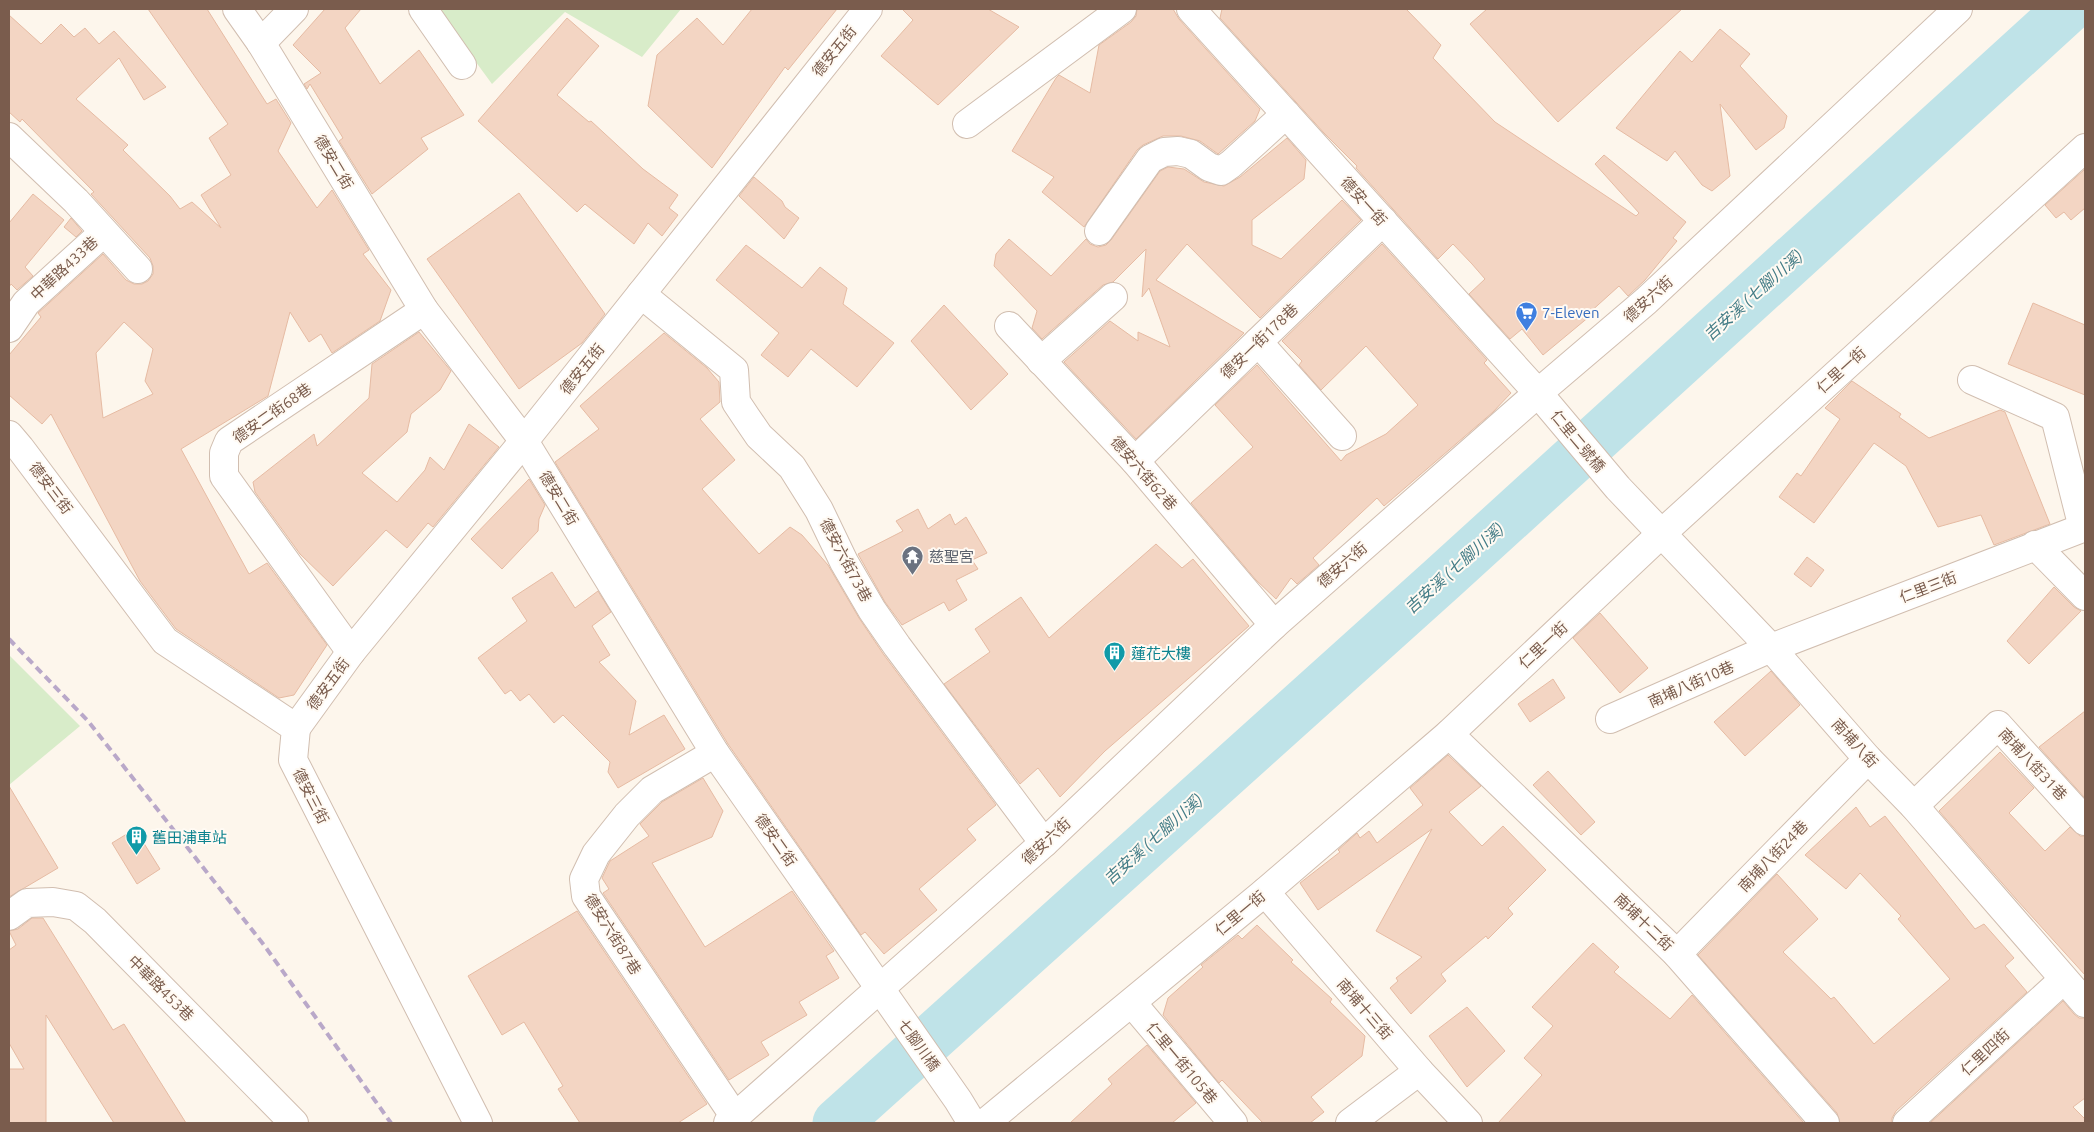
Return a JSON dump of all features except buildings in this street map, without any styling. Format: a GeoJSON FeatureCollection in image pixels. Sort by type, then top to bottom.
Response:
{"type":"FeatureCollection","features":[{"type":"Feature","properties":{"kind":"street","name":"德安二街"},"geometry":{"type":"LineString","coordinates":[[237,9],[261,43],[424,310],[524,441],[715,753],[879,990]]}},
{"type":"Feature","properties":{"kind":"street"},"geometry":{"type":"LineString","coordinates":[[261,43],[294,9]]}},
{"type":"Feature","properties":{"kind":"street"},"geometry":{"type":"LineString","coordinates":[[424,9],[462,65]]}},
{"type":"Feature","properties":{"kind":"street","name":"德安五街"},"geometry":{"type":"LineString","coordinates":[[296,728],[351,652],[524,441],[868,9]]}},
{"type":"Feature","properties":{"kind":"street"},"geometry":{"type":"LineString","coordinates":[[967,124],[1122,9]]}},
{"type":"Feature","properties":{"kind":"street","name":"德安一街"},"geometry":{"type":"LineString","coordinates":[[1191,9],[1538,393]]}},
{"type":"Feature","properties":{"kind":"street","name":"德安六街"},"geometry":{"type":"LineString","coordinates":[[732,1120],[1044,843],[1274,625],[1538,393],[1646,301],[1958,9]]}},
{"type":"Feature","properties":{"kind":"street"},"geometry":{"type":"LineString","coordinates":[[1099,231],[1150,160],[1164,152],[1178,151],[1191,154],[1209,167],[1221,171],[1286,114]]}},
{"type":"Feature","properties":{"kind":"street","name":"中華路433巷"},"geometry":{"type":"LineString","coordinates":[[9,137],[76,201],[138,269]]}},
{"type":"Feature","properties":{"kind":"street","name":"仁里一街"},"geometry":{"type":"LineString","coordinates":[[986,1123],[1265,892],[1449,734],[1660,534],[2085,148]]}},
{"type":"Feature","properties":{"kind":"street","name":"德安一街178巷"},"geometry":{"type":"LineString","coordinates":[[1135,461],[1383,221]]}},
{"type":"Feature","properties":{"kind":"street","name":"中華路433巷"},"geometry":{"type":"LineString","coordinates":[[9,328],[26,303],[103,232]]}},
{"type":"Feature","properties":{"kind":"street","name":"德安六街73巷"},"geometry":{"type":"LineString","coordinates":[[642,294],[734,370],[736,402],[759,436],[792,467],[819,510],[844,562],[872,610],[1044,843]]}},
{"type":"Feature","properties":{"kind":"street"},"geometry":{"type":"LineString","coordinates":[[1041,361],[1113,297]]}},
{"type":"Feature","properties":{"kind":"street","name":"德安二街68巷"},"geometry":{"type":"LineString","coordinates":[[351,652],[224,476],[224,453],[229,441],[424,310]]}},
{"type":"Feature","properties":{"kind":"street","name":"德安六街62巷"},"geometry":{"type":"LineString","coordinates":[[1009,326],[1135,461],[1274,625]]}},
{"type":"Feature","properties":{"kind":"street"},"geometry":{"type":"LineString","coordinates":[[1258,342],[1342,436]]}},
{"type":"Feature","properties":{"kind":"street"},"geometry":{"type":"LineString","coordinates":[[1972,380],[2056,417],[2084,527]]}},
{"type":"Feature","properties":{"kind":"street","name":"仁里二號橋"},"geometry":{"type":"LineString","coordinates":[[1538,393],[1618,488]]}},
{"type":"Feature","properties":{"kind":"street","name":"德安三街"},"geometry":{"type":"LineString","coordinates":[[9,435],[165,641],[296,728],[293,760],[478,1123]]}},
{"type":"Feature","properties":{"kind":"street","name":"南埔八街"},"geometry":{"type":"LineString","coordinates":[[1618,488],[1771,648],[1868,759],[1914,806],[2063,980],[2085,1003]]}},
{"type":"Feature","properties":{"kind":"street","name":"仁里三街"},"geometry":{"type":"LineString","coordinates":[[1771,648],[2084,527]]}},
{"type":"Feature","properties":{"kind":"street"},"geometry":{"type":"LineString","coordinates":[[2035,545],[2085,596]]}},
{"type":"Feature","properties":{"kind":"street","name":"南埔八街10巷"},"geometry":{"type":"LineString","coordinates":[[1610,719],[1771,648]]}},
{"type":"Feature","properties":{"kind":"street","name":"南埔八街31巷"},"geometry":{"type":"LineString","coordinates":[[1914,806],[1998,725],[2085,821]]}},
{"type":"Feature","properties":{"kind":"street","name":"南埔十二街"},"geometry":{"type":"LineString","coordinates":[[1449,734],[1677,954],[1825,1123]]}},
{"type":"Feature","properties":{"kind":"street","name":"德安六街87巷"},"geometry":{"type":"LineString","coordinates":[[715,753],[652,790],[627,815],[596,854],[584,879],[586,896],[732,1120]]}},
{"type":"Feature","properties":{"kind":"street","name":"南埔八街24巷"},"geometry":{"type":"LineString","coordinates":[[1677,954],[1868,759]]}},
{"type":"Feature","properties":{"kind":"street","name":"南埔十三街"},"geometry":{"type":"LineString","coordinates":[[1265,892],[1419,1071],[1468,1123]]}},
{"type":"Feature","properties":{"kind":"street","name":"中華路453巷"},"geometry":{"type":"LineString","coordinates":[[9,916],[26,903],[54,902],[76,906],[95,921],[294,1123]]}},
{"type":"Feature","properties":{"kind":"street","name":"仁里四街"},"geometry":{"type":"LineString","coordinates":[[1907,1123],[2063,980]]}},
{"type":"Feature","properties":{"kind":"street","name":"七腳川橋"},"geometry":{"type":"LineString","coordinates":[[879,990],[958,1100],[972,1123]]}},
{"type":"Feature","properties":{"kind":"street","name":"仁里一街105巷"},"geometry":{"type":"LineString","coordinates":[[1132,1003],[1233,1123]]}},
{"type":"Feature","properties":{"kind":"street"},"geometry":{"type":"LineString","coordinates":[[1350,1123],[1419,1071]]}},
{"type":"Feature","properties":{"kind":"green space"},"geometry":{"type":"Polygon","coordinates":[[[437,9],[681,9],[642,57],[565,12],[492,84],[437,9]]]}},
{"type":"Feature","properties":{"kind":"green space"},"geometry":{"type":"Polygon","coordinates":[[[9,655],[80,726],[9,785],[9,655]]]}},
{"type":"Feature","properties":{"kind":"waterway","name":"吉安溪 (七腳川溪)"},"geometry":{"type":"LineString","coordinates":[[837,1123],[1443,578],[2068,9]]}},
{"type":"Feature","properties":{"kind":"railway"},"geometry":{"type":"LineString","coordinates":[[9,639],[88,721],[264,945],[391,1123]]}},
{"type":"Feature","properties":{"kind":"place","name":"7-Eleven"},"geometry":{"type":"Point","coordinates":[1526,331]}},
{"type":"Feature","properties":{"kind":"place","name":"慈聖宮"},"geometry":{"type":"Point","coordinates":[913,575]}},
{"type":"Feature","properties":{"kind":"place","name":"蓮花大樓"},"geometry":{"type":"Point","coordinates":[1115,672]}},
{"type":"Feature","properties":{"kind":"place","name":"舊田浦車站"},"geometry":{"type":"Point","coordinates":[136,856]}}]}
